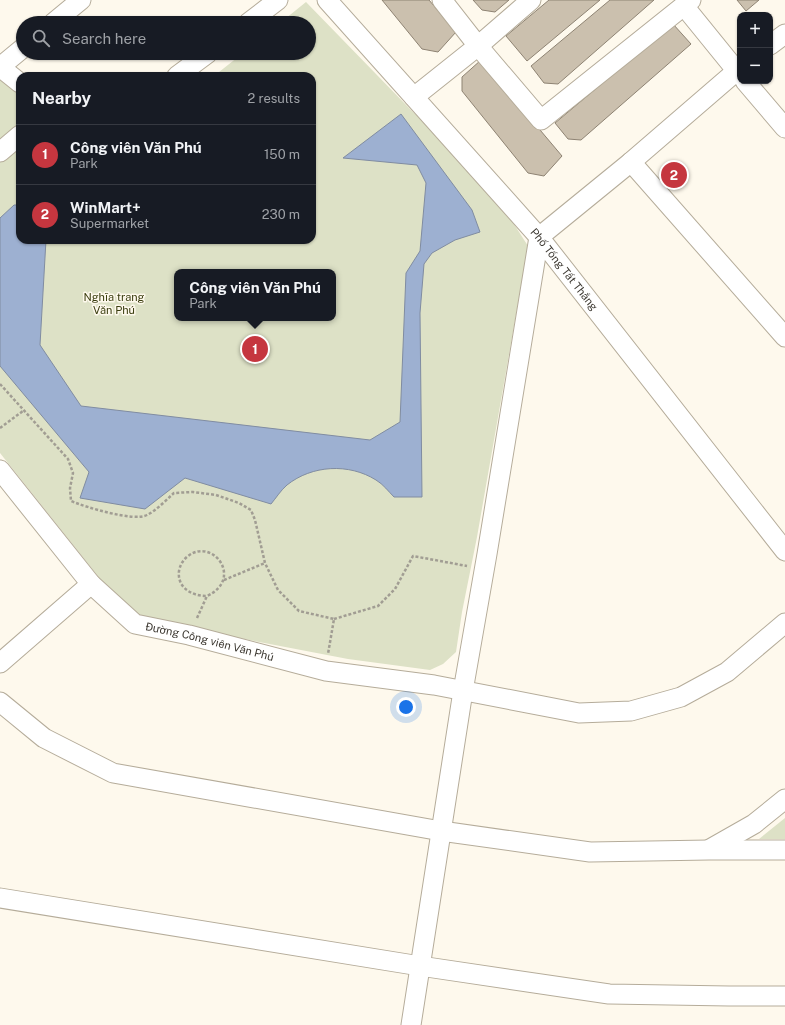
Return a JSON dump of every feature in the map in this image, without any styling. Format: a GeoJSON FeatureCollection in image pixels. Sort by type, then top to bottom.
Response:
{"type":"FeatureCollection","features":[{"type":"Feature","properties":{"kind":"street"},"geometry":{"type":"LineString","coordinates":[[62,16],[81,0]]}},
{"type":"Feature","properties":{"kind":"street"},"geometry":{"type":"LineString","coordinates":[[257,16],[278,0]]}},
{"type":"Feature","properties":{"kind":"street","name":"Phố Tống Tất Thắng"},"geometry":{"type":"LineString","coordinates":[[327,0],[539,236],[785,551]]}},
{"type":"Feature","properties":{"kind":"street"},"geometry":{"type":"LineString","coordinates":[[442,0],[478,46],[541,120],[688,3],[737,70]]}},
{"type":"Feature","properties":{"kind":"street"},"geometry":{"type":"LineString","coordinates":[[414,97],[478,46],[531,0]]}},
{"type":"Feature","properties":{"kind":"street"},"geometry":{"type":"LineString","coordinates":[[773,44],[785,34]]}},
{"type":"Feature","properties":{"kind":"street"},"geometry":{"type":"LineString","coordinates":[[16,54],[0,67],[16,80]]}},
{"type":"Feature","properties":{"kind":"street"},"geometry":{"type":"LineString","coordinates":[[182,72],[199,60]]}},
{"type":"Feature","properties":{"kind":"street"},"geometry":{"type":"LineString","coordinates":[[411,1025],[462,691],[485,569],[539,236],[737,76]]}},
{"type":"Feature","properties":{"kind":"street"},"geometry":{"type":"LineString","coordinates":[[748,84],[785,128]]}},
{"type":"Feature","properties":{"kind":"street"},"geometry":{"type":"LineString","coordinates":[[0,152],[16,138]]}},
{"type":"Feature","properties":{"kind":"street"},"geometry":{"type":"LineString","coordinates":[[630,162],[785,337]]}},
{"type":"Feature","properties":{"kind":"street","name":"Đường Công viên Văn Phú"},"geometry":{"type":"LineString","coordinates":[[2,476],[91,584],[135,624],[189,635],[326,671],[434,685],[579,713],[631,711],[682,697],[727,672],[785,623]]}},
{"type":"Feature","properties":{"kind":"street"},"geometry":{"type":"LineString","coordinates":[[0,662],[91,584]]}},
{"type":"Feature","properties":{"kind":"street"},"geometry":{"type":"LineString","coordinates":[[0,702],[44,738],[113,773],[441,831],[590,852],[785,850]]}},
{"type":"Feature","properties":{"kind":"street"},"geometry":{"type":"LineString","coordinates":[[709,850],[754,824],[785,798]]}},
{"type":"Feature","properties":{"kind":"street"},"geometry":{"type":"LineString","coordinates":[[1,897],[420,966],[609,994],[785,996]]}},
{"type":"Feature","properties":{"kind":"path"},"geometry":{"type":"LineString","coordinates":[[0,384],[68,459],[73,473],[70,488],[71,501],[86,507],[132,517],[146,516],[174,493],[193,492],[216,495],[240,503],[251,510],[255,520],[265,563],[278,590],[299,611],[334,619],[378,606],[395,590],[413,556],[485,569]]}},
{"type":"Feature","properties":{"kind":"path"},"geometry":{"type":"LineString","coordinates":[[0,428],[23,411]]}},
{"type":"Feature","properties":{"kind":"path"},"geometry":{"type":"LineString","coordinates":[[205,551],[219,558],[223,565],[224,573],[220,588],[207,596],[191,594],[185,589],[181,582],[179,575],[180,567],[190,554],[205,551]]}},
{"type":"Feature","properties":{"kind":"path"},"geometry":{"type":"LineString","coordinates":[[223,580],[265,563]]}},
{"type":"Feature","properties":{"kind":"path"},"geometry":{"type":"LineString","coordinates":[[189,635],[207,596]]}},
{"type":"Feature","properties":{"kind":"path"},"geometry":{"type":"LineString","coordinates":[[326,671],[334,619]]}},
{"type":"Feature","properties":{"kind":"green space","name":"Nghĩa trang Văn Phú"},"geometry":{"type":"Polygon","coordinates":[[[306,2],[411,110],[487,182],[528,246],[456,652],[443,664],[430,670],[348,659],[145,620],[101,580],[0,453],[0,74],[16,85],[16,244],[316,244],[316,72],[219,72],[234,60],[316,60],[316,16],[289,16],[306,2]]]}},
{"type":"Feature","properties":{"kind":"green space"},"geometry":{"type":"Polygon","coordinates":[[[785,818],[785,839],[759,839],[785,818]]]}},
{"type":"Feature","properties":{"kind":"water"},"geometry":{"type":"Polygon","coordinates":[[[401,114],[472,210],[480,232],[455,240],[432,253],[424,264],[420,313],[422,497],[394,497],[379,482],[365,475],[343,469],[331,469],[319,470],[297,478],[285,487],[271,504],[185,478],[145,509],[80,498],[89,472],[0,366],[0,218],[14,205],[16,205],[16,244],[46,244],[40,345],[81,406],[370,440],[400,422],[406,273],[420,251],[426,183],[417,165],[343,158],[401,114]]]}},
{"type":"Feature","properties":{"kind":"building"},"geometry":{"type":"Polygon","coordinates":[[[382,0],[429,0],[456,32],[438,52],[422,49],[382,0]]]}},
{"type":"Feature","properties":{"kind":"building"},"geometry":{"type":"Polygon","coordinates":[[[473,0],[509,0],[495,12],[482,10],[473,0]]]}},
{"type":"Feature","properties":{"kind":"building"},"geometry":{"type":"Polygon","coordinates":[[[549,0],[600,0],[527,61],[506,36],[549,0]]]}},
{"type":"Feature","properties":{"kind":"building"},"geometry":{"type":"Polygon","coordinates":[[[610,0],[654,0],[558,84],[544,83],[531,66],[610,0]]]}},
{"type":"Feature","properties":{"kind":"building"},"geometry":{"type":"Polygon","coordinates":[[[737,0],[759,0],[746,11],[737,0]]]}},
{"type":"Feature","properties":{"kind":"building"},"geometry":{"type":"Polygon","coordinates":[[[673,24],[691,44],[581,140],[568,139],[555,123],[673,24]]]}},
{"type":"Feature","properties":{"kind":"building"},"geometry":{"type":"Polygon","coordinates":[[[481,60],[562,156],[544,176],[528,173],[462,91],[462,77],[481,60]]]}},
{"type":"Feature","properties":{"kind":"place","name":"WinMart+"},"geometry":{"type":"Point","coordinates":[674,175]}},
{"type":"Feature","properties":{"kind":"place","name":"Công viên Văn Phú"},"geometry":{"type":"Point","coordinates":[255,349]}}]}
